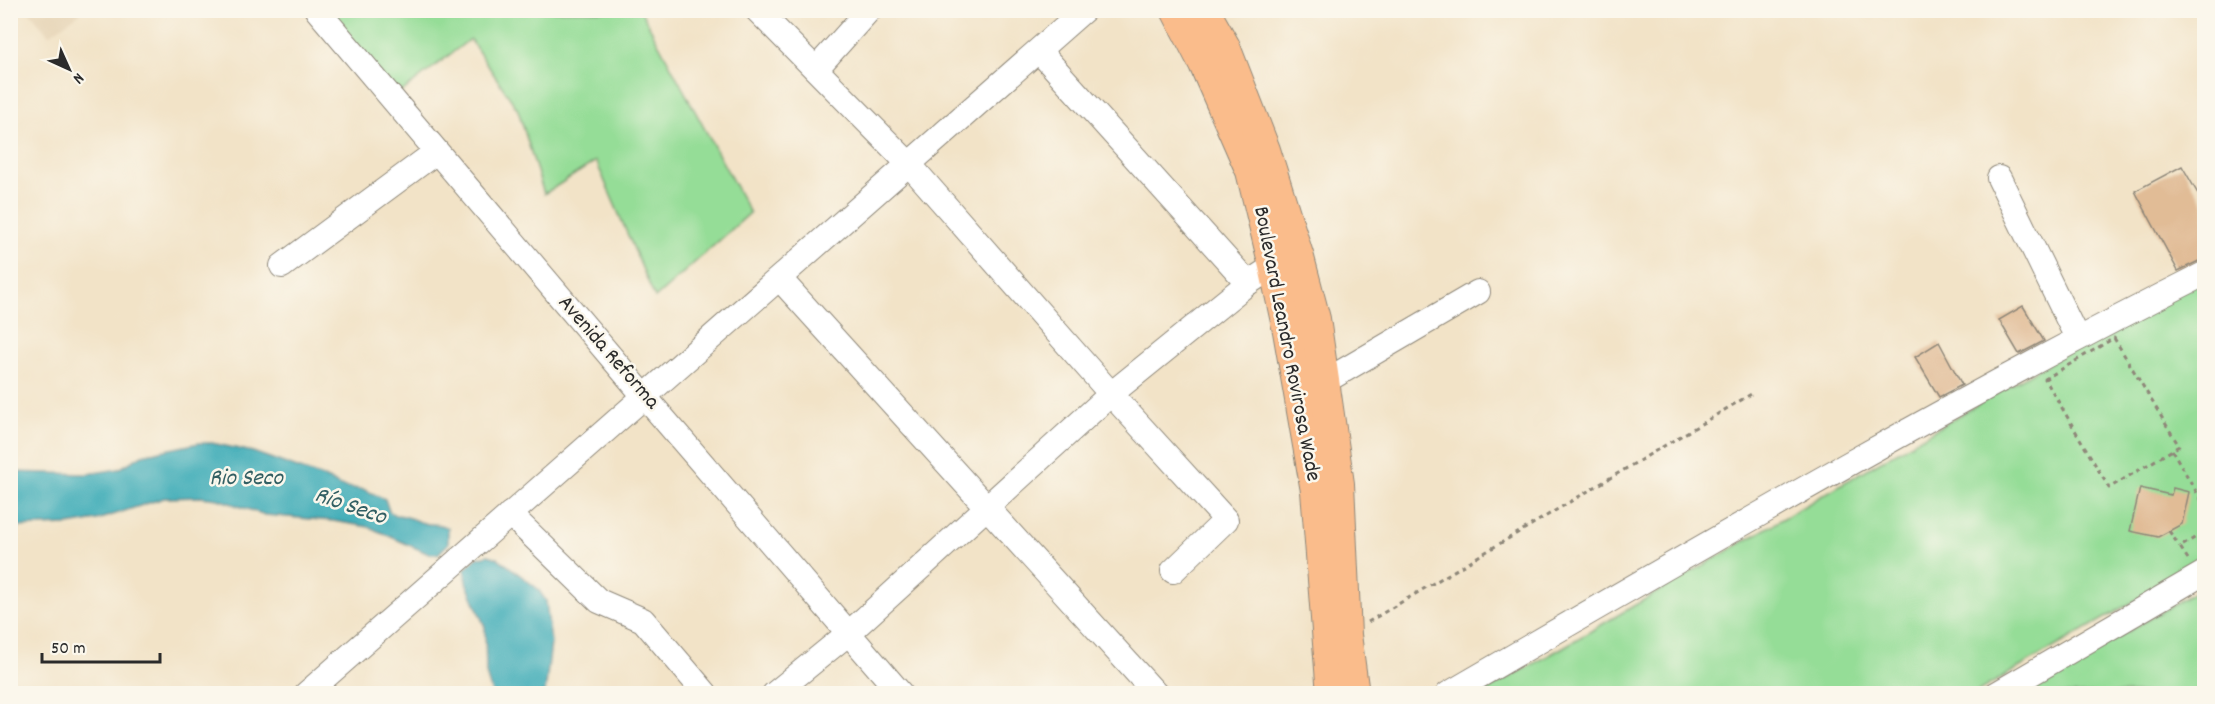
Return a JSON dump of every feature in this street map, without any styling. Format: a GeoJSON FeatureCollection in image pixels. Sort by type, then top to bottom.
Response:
{"type":"FeatureCollection","features":[{"type":"Feature","properties":{"kind":"main road","name":"Boulevard Leandro Rovirosa Wade"},"geometry":{"type":"LineString","coordinates":[[1176,10],[1204,63],[1251,171],[1286,262],[1315,319],[1324,382],[1332,693]]}},
{"type":"Feature","properties":{"kind":"main road","name":"Boulevard Leandro Rovirosa Wade"},"geometry":{"type":"LineString","coordinates":[[1204,10],[1225,47],[1265,150],[1286,262],[1288,331],[1328,487],[1354,693]]}},
{"type":"Feature","properties":{"kind":"street","name":"Avenida Reforma"},"geometry":{"type":"LineString","coordinates":[[317,10],[645,397],[901,693]]}},
{"type":"Feature","properties":{"kind":"street"},"geometry":{"type":"LineString","coordinates":[[758,10],[909,164],[1111,394],[1226,520],[1173,571]]}},
{"type":"Feature","properties":{"kind":"street"},"geometry":{"type":"LineString","coordinates":[[816,69],[870,10]]}},
{"type":"Feature","properties":{"kind":"street"},"geometry":{"type":"LineString","coordinates":[[306,693],[1084,10]]}},
{"type":"Feature","properties":{"kind":"street"},"geometry":{"type":"LineString","coordinates":[[1039,51],[1248,283]]}},
{"type":"Feature","properties":{"kind":"street"},"geometry":{"type":"LineString","coordinates":[[282,266],[436,152]]}},
{"type":"Feature","properties":{"kind":"street"},"geometry":{"type":"LineString","coordinates":[[1999,178],[2077,338]]}},
{"type":"Feature","properties":{"kind":"street"},"geometry":{"type":"LineString","coordinates":[[774,693],[850,632],[1111,394],[1248,283],[1286,262]]}},
{"type":"Feature","properties":{"kind":"street"},"geometry":{"type":"LineString","coordinates":[[1448,693],[2077,338],[2205,274]]}},
{"type":"Feature","properties":{"kind":"street"},"geometry":{"type":"LineString","coordinates":[[780,279],[1156,693]]}},
{"type":"Feature","properties":{"kind":"street"},"geometry":{"type":"LineString","coordinates":[[1324,382],[1478,292]]}},
{"type":"Feature","properties":{"kind":"street"},"geometry":{"type":"LineString","coordinates":[[510,514],[599,601],[643,620],[706,693]]}},
{"type":"Feature","properties":{"kind":"street"},"geometry":{"type":"LineString","coordinates":[[1996,693],[2202,575]]}},
{"type":"Feature","properties":{"kind":"path"},"geometry":{"type":"LineString","coordinates":[[2114,338],[2179,446],[2172,450],[2109,488],[2045,379],[2114,338]]}},
{"type":"Feature","properties":{"kind":"path"},"geometry":{"type":"LineString","coordinates":[[1346,635],[1753,393]]}},
{"type":"Feature","properties":{"kind":"path"},"geometry":{"type":"LineString","coordinates":[[2172,450],[2205,505]]}},
{"type":"Feature","properties":{"kind":"path"},"geometry":{"type":"LineString","coordinates":[[2169,531],[2202,575]]}},
{"type":"Feature","properties":{"kind":"path"},"geometry":{"type":"LineString","coordinates":[[2180,547],[2205,532]]}},
{"type":"Feature","properties":{"kind":"shaded area"},"geometry":{"type":"Polygon","coordinates":[[[29,11],[83,11],[49,35],[29,11]]]}},
{"type":"Feature","properties":{"kind":"green space"},"geometry":{"type":"Polygon","coordinates":[[[322,11],[641,11],[750,213],[655,298],[596,161],[544,194],[518,110],[470,39],[395,97],[322,11]]]}},
{"type":"Feature","properties":{"kind":"green space"},"geometry":{"type":"Polygon","coordinates":[[[2204,272],[2204,561],[1975,693],[1480,694],[1560,649],[2204,272]]]}},
{"type":"Feature","properties":{"kind":"green space"},"geometry":{"type":"Polygon","coordinates":[[[2204,586],[2204,693],[2021,694],[2200,589],[2204,586]]]}},
{"type":"Feature","properties":{"kind":"water","name":"Rio Seco"},"geometry":{"type":"Polygon","coordinates":[[[199,443],[212,443],[253,452],[328,479],[340,486],[365,490],[385,499],[389,511],[395,515],[448,528],[448,544],[438,554],[429,554],[369,527],[333,521],[265,515],[218,499],[202,497],[164,498],[97,520],[68,525],[11,527],[11,472],[87,474],[119,469],[142,455],[199,443]]]}},
{"type":"Feature","properties":{"kind":"water"},"geometry":{"type":"Polygon","coordinates":[[[488,555],[498,558],[538,589],[546,601],[551,643],[545,693],[492,693],[486,674],[485,627],[466,582],[465,569],[477,558],[488,555]]]}},
{"type":"Feature","properties":{"kind":"building"},"geometry":{"type":"Polygon","coordinates":[[[2182,166],[2205,206],[2205,258],[2178,271],[2135,191],[2182,166]]]}},
{"type":"Feature","properties":{"kind":"building"},"geometry":{"type":"Polygon","coordinates":[[[2023,306],[2044,341],[2019,354],[1999,320],[2023,306]]]}},
{"type":"Feature","properties":{"kind":"building"},"geometry":{"type":"Polygon","coordinates":[[[1939,342],[1962,385],[1939,397],[1915,357],[1939,342]]]}},
{"type":"Feature","properties":{"kind":"building"},"geometry":{"type":"Polygon","coordinates":[[[2140,488],[2171,495],[2173,488],[2189,492],[2182,524],[2158,537],[2130,531],[2140,488]]]}},
{"type":"Feature","properties":{"kind":"water label","name":"Río Seco"},"geometry":{"type":"Point","coordinates":[350,507]}}]}
